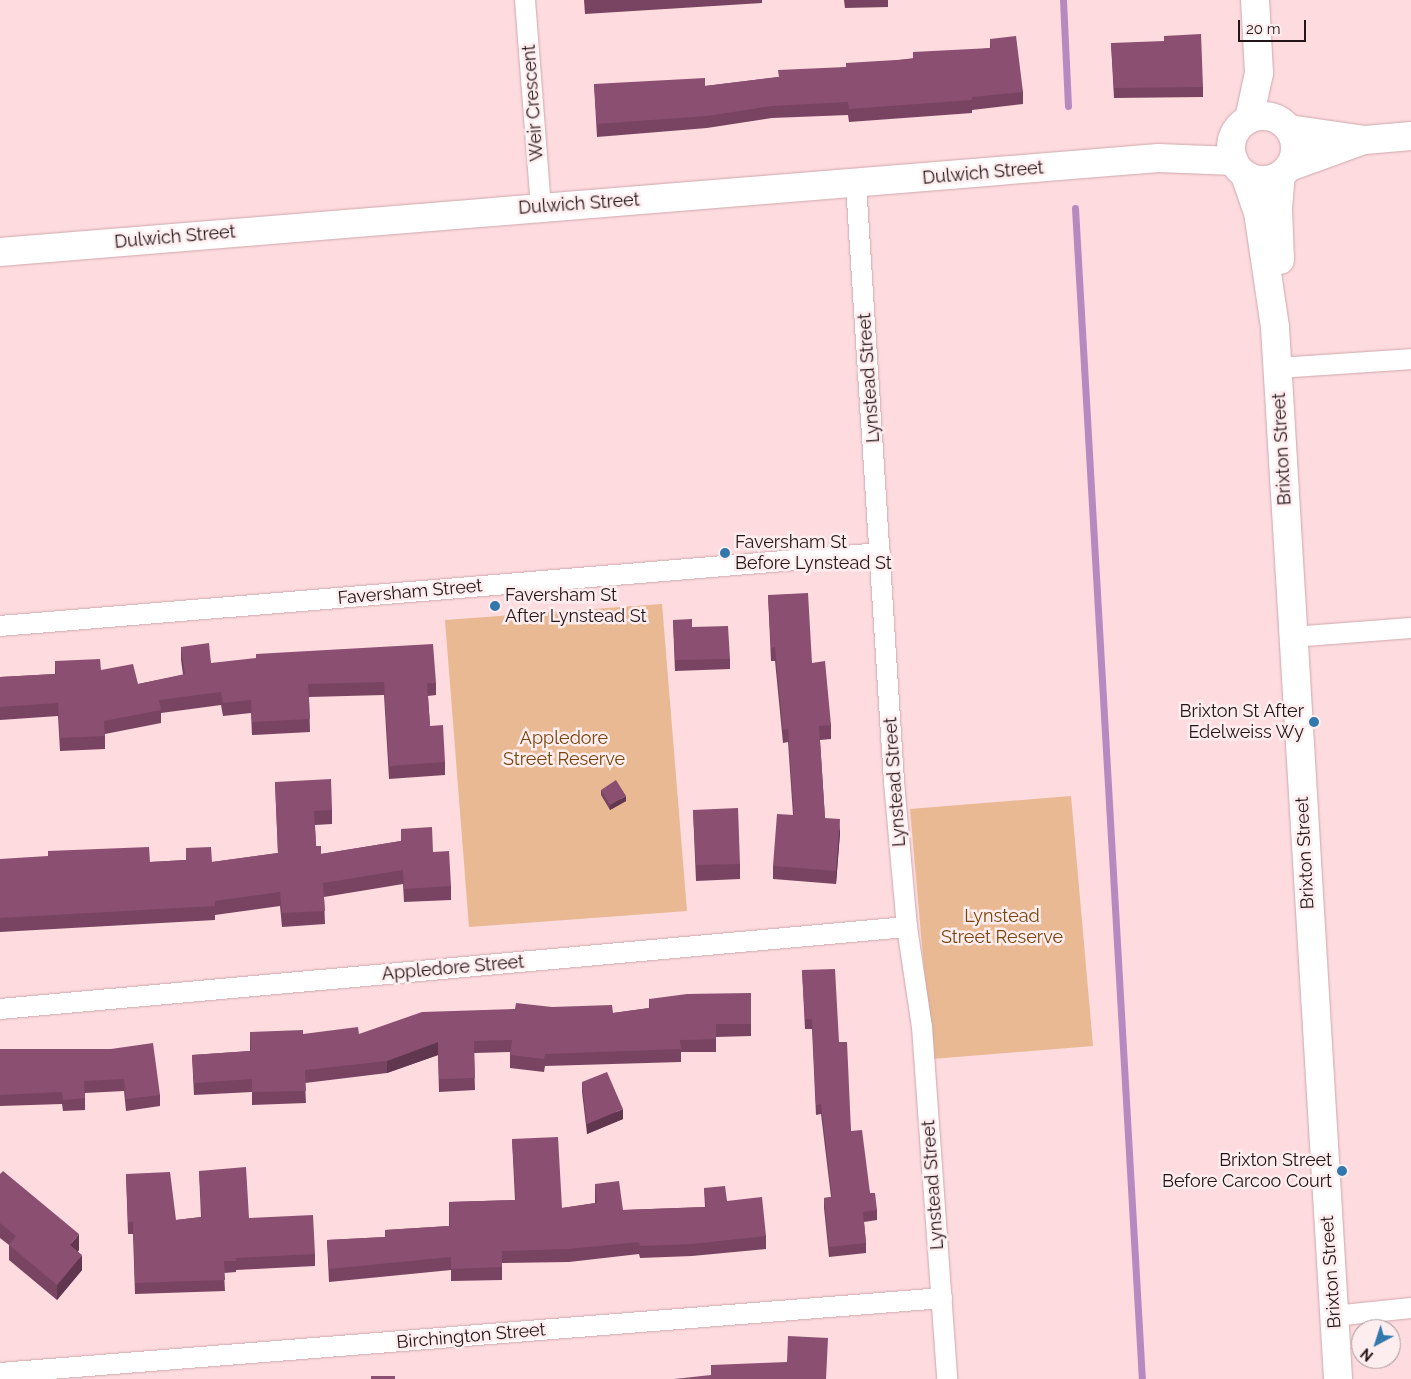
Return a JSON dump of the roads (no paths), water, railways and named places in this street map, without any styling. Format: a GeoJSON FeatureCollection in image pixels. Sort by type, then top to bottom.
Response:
{"type":"FeatureCollection","features":[{"type":"Feature","properties":{"kind":"main road"},"geometry":{"type":"LineString","coordinates":[[1255,0],[1259,73],[1242,126],[1231,144],[1239,168],[1262,180],[1365,140]]}},
{"type":"Feature","properties":{"kind":"main road"},"geometry":{"type":"LineString","coordinates":[[1259,73],[1296,148],[1285,171]]}},
{"type":"Feature","properties":{"kind":"main road"},"geometry":{"type":"LineString","coordinates":[[1242,126],[1271,117],[1285,125],[1365,140],[1411,136]]}},
{"type":"Feature","properties":{"kind":"main road","name":"Dulwich Street"},"geometry":{"type":"LineString","coordinates":[[1158,158],[1242,126]]}},
{"type":"Feature","properties":{"kind":"main road","name":"Dulwich Street"},"geometry":{"type":"LineString","coordinates":[[0,252],[1158,158],[1239,168]]}},
{"type":"Feature","properties":{"kind":"main road","name":"Brixton Street"},"geometry":{"type":"LineString","coordinates":[[1239,168],[1258,212],[1275,327],[1292,637],[1338,1379]]}},
{"type":"Feature","properties":{"kind":"main road","name":"Brixton Street"},"geometry":{"type":"LineString","coordinates":[[1275,327],[1281,271],[1278,208],[1285,171]]}},
{"type":"Feature","properties":{"kind":"street","name":"Weir Crescent"},"geometry":{"type":"LineString","coordinates":[[525,0],[541,207]]}},
{"type":"Feature","properties":{"kind":"street","name":"Lynstead Street"},"geometry":{"type":"LineString","coordinates":[[856,184],[894,782],[906,927],[922,1027],[947,1379]]}},
{"type":"Feature","properties":{"kind":"street"},"geometry":{"type":"LineString","coordinates":[[1278,368],[1411,359]]}},
{"type":"Feature","properties":{"kind":"street","name":"Faversham Street"},"geometry":{"type":"LineString","coordinates":[[0,626],[880,554]]}},
{"type":"Feature","properties":{"kind":"street"},"geometry":{"type":"LineString","coordinates":[[1292,637],[1411,628]]}},
{"type":"Feature","properties":{"kind":"street","name":"Appledore Street"},"geometry":{"type":"LineString","coordinates":[[0,1009],[906,927]]}},
{"type":"Feature","properties":{"kind":"street","name":"Birchington Street"},"geometry":{"type":"LineString","coordinates":[[0,1374],[942,1298]]}},
{"type":"Feature","properties":{"kind":"street"},"geometry":{"type":"LineString","coordinates":[[1334,1316],[1411,1308]]}},
{"type":"Feature","properties":{"kind":"waterway"},"geometry":{"type":"LineString","coordinates":[[1063,0],[1068,106]]}},
{"type":"Feature","properties":{"kind":"waterway"},"geometry":{"type":"LineString","coordinates":[[1075,208],[1142,1379]]}},
{"type":"Feature","properties":{"kind":"place","name":"Faversham St Before Lynstead St"},"geometry":{"type":"Point","coordinates":[725,553]}},
{"type":"Feature","properties":{"kind":"place","name":"Faversham St After Lynstead St"},"geometry":{"type":"Point","coordinates":[495,606]}},
{"type":"Feature","properties":{"kind":"place","name":"Brixton St After Edelweiss Wy"},"geometry":{"type":"Point","coordinates":[1314,722]}},
{"type":"Feature","properties":{"kind":"place","name":"Brixton Street Before Carcoo Court"},"geometry":{"type":"Point","coordinates":[1342,1171]}},
{"type":"Feature","properties":{"kind":"park label","name":"Appledore Street Reserve"},"geometry":{"type":"Point","coordinates":[564,750]}},
{"type":"Feature","properties":{"kind":"park label","name":"Lynstead Street Reserve"},"geometry":{"type":"Point","coordinates":[1002,928]}}]}
